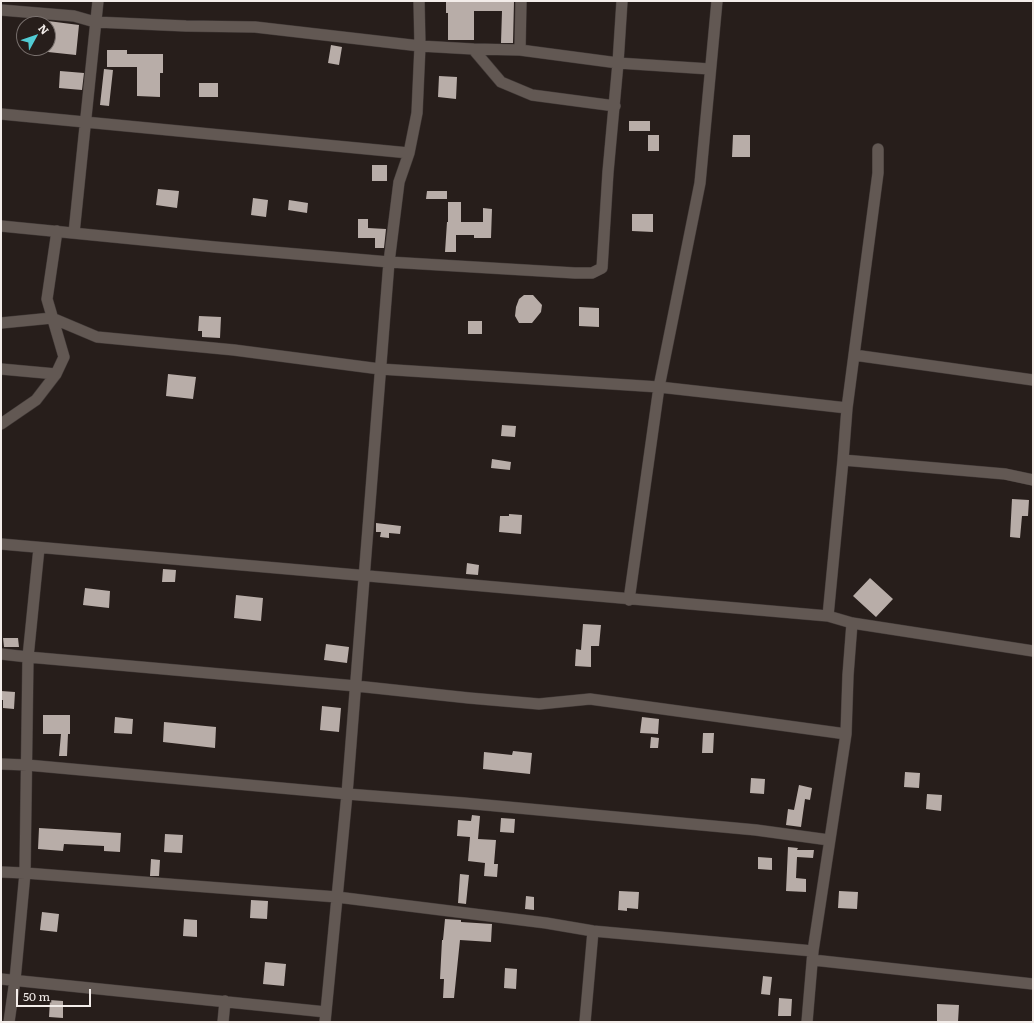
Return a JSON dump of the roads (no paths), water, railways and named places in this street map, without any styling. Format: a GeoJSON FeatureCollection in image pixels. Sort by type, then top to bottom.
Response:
{"type":"FeatureCollection","features":[{"type":"Feature","properties":{"kind":"street"},"geometry":{"type":"LineString","coordinates":[[74,232],[84,121],[98,1]]}},
{"type":"Feature","properties":{"kind":"street"},"geometry":{"type":"LineString","coordinates":[[1,979],[226,1001],[326,1017],[347,794],[389,262],[399,182],[409,154],[417,112],[420,46],[419,1]]}},
{"type":"Feature","properties":{"kind":"street"},"geometry":{"type":"LineString","coordinates":[[520,1],[520,50]]}},
{"type":"Feature","properties":{"kind":"street"},"geometry":{"type":"LineString","coordinates":[[1,226],[389,262],[575,274],[592,273],[602,268],[622,1]]}},
{"type":"Feature","properties":{"kind":"street"},"geometry":{"type":"LineString","coordinates":[[629,600],[659,387],[700,183],[717,1]]}},
{"type":"Feature","properties":{"kind":"street"},"geometry":{"type":"LineString","coordinates":[[1,10],[74,16],[95,22],[255,27],[420,46],[520,50],[618,63],[710,69]]}},
{"type":"Feature","properties":{"kind":"street"},"geometry":{"type":"LineString","coordinates":[[473,49],[501,82],[532,95],[615,106]]}},
{"type":"Feature","properties":{"kind":"street"},"geometry":{"type":"LineString","coordinates":[[1,114],[409,154]]}},
{"type":"Feature","properties":{"kind":"street"},"geometry":{"type":"LineString","coordinates":[[828,616],[847,408],[878,173],[878,148]]}},
{"type":"Feature","properties":{"kind":"street"},"geometry":{"type":"LineString","coordinates":[[1,424],[36,400],[56,374],[64,357],[47,299],[57,231]]}},
{"type":"Feature","properties":{"kind":"street"},"geometry":{"type":"LineString","coordinates":[[1,323],[52,318],[97,337],[234,350],[380,369],[659,387],[847,408]]}},
{"type":"Feature","properties":{"kind":"street"},"geometry":{"type":"LineString","coordinates":[[854,355],[1033,380]]}},
{"type":"Feature","properties":{"kind":"street"},"geometry":{"type":"LineString","coordinates":[[1,369],[56,374]]}},
{"type":"Feature","properties":{"kind":"street"},"geometry":{"type":"LineString","coordinates":[[843,460],[1005,474],[1033,480]]}},
{"type":"Feature","properties":{"kind":"street"},"geometry":{"type":"LineString","coordinates":[[1,544],[364,575],[629,600],[828,616],[852,623],[1033,651]]}},
{"type":"Feature","properties":{"kind":"street"},"geometry":{"type":"LineString","coordinates":[[9,1022],[15,980],[26,873],[28,657],[39,548]]}},
{"type":"Feature","properties":{"kind":"street"},"geometry":{"type":"LineString","coordinates":[[808,1022],[813,956],[829,840],[846,734],[852,623]]}},
{"type":"Feature","properties":{"kind":"street"},"geometry":{"type":"LineString","coordinates":[[1,654],[540,704],[590,699],[846,734]]}},
{"type":"Feature","properties":{"kind":"street"},"geometry":{"type":"LineString","coordinates":[[1,764],[27,765],[749,829],[829,840]]}},
{"type":"Feature","properties":{"kind":"street"},"geometry":{"type":"LineString","coordinates":[[1,872],[337,897],[546,923],[593,931],[813,956],[1033,984]]}},
{"type":"Feature","properties":{"kind":"street"},"geometry":{"type":"LineString","coordinates":[[585,1022],[593,931]]}},
{"type":"Feature","properties":{"kind":"street"},"geometry":{"type":"LineString","coordinates":[[223,1022],[226,1001]]}}]}
